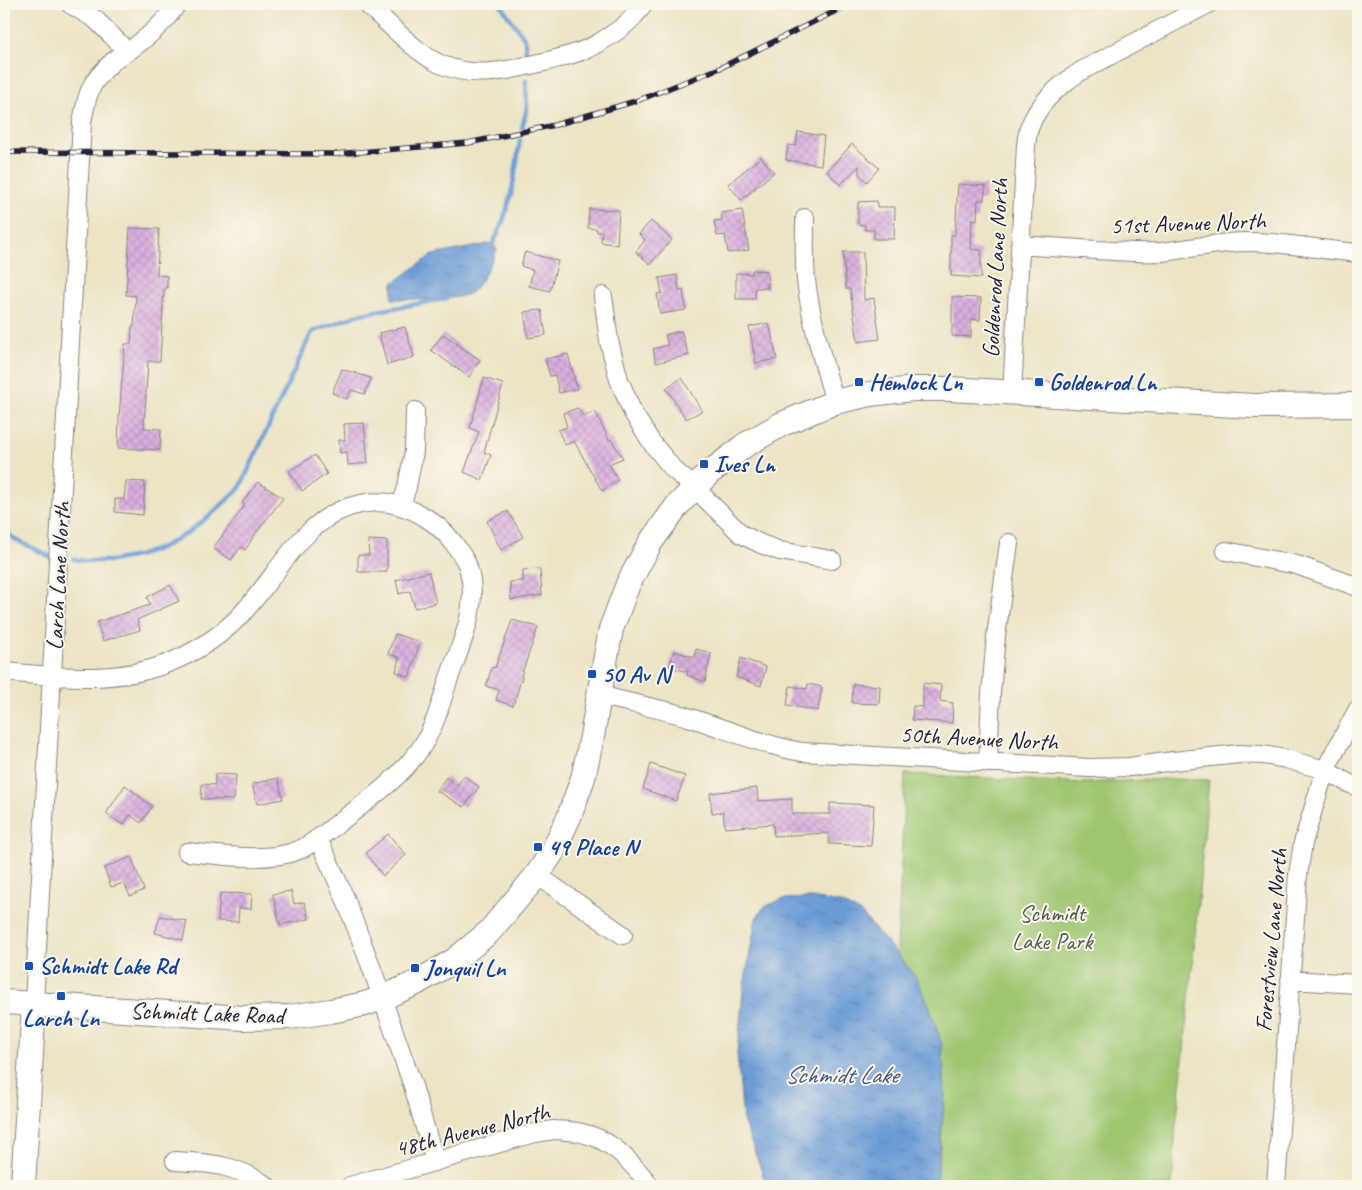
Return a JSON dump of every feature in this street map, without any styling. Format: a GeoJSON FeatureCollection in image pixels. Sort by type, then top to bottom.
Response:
{"type":"FeatureCollection","features":[{"type":"Feature","properties":{"kind":"street"},"geometry":{"type":"LineString","coordinates":[[70,4],[95,19],[128,52]]}},
{"type":"Feature","properties":{"kind":"street","name":"Larch Lane North"},"geometry":{"type":"LineString","coordinates":[[23,1186],[82,122],[92,85],[106,68],[163,23],[177,4]]}},
{"type":"Feature","properties":{"kind":"street"},"geometry":{"type":"LineString","coordinates":[[367,4],[417,49],[440,64],[482,73],[502,72],[572,55],[594,45],[615,32],[634,16],[643,4]]}},
{"type":"Feature","properties":{"kind":"street","name":"Goldenrod Lane North"},"geometry":{"type":"LineString","coordinates":[[1012,392],[1026,146],[1030,127],[1041,106],[1065,82],[1081,71],[1208,4]]}},
{"type":"Feature","properties":{"kind":"street"},"geometry":{"type":"LineString","coordinates":[[805,218],[806,280],[812,314],[835,402]]}},
{"type":"Feature","properties":{"kind":"street","name":"51st Avenue North"},"geometry":{"type":"LineString","coordinates":[[1020,245],[1136,253],[1161,252],[1217,243],[1251,242],[1358,253]]}},
{"type":"Feature","properties":{"kind":"street"},"geometry":{"type":"LineString","coordinates":[[603,296],[609,341],[619,380],[633,413],[652,443],[673,469],[741,534],[780,551],[832,560]]}},
{"type":"Feature","properties":{"kind":"street","name":"Schmidt Lake Road"},"geometry":{"type":"LineString","coordinates":[[4,1002],[243,1018],[288,1017],[365,1004],[416,983],[455,960],[489,932],[537,874],[557,842],[569,817],[583,778],[611,629],[628,584],[650,543],[677,506],[709,473],[744,445],[782,424],[835,402],[870,394],[913,390],[950,389],[1253,406],[1358,405]]}},
{"type":"Feature","properties":{"kind":"street"},"geometry":{"type":"LineString","coordinates":[[401,506],[414,451],[415,411]]}},
{"type":"Feature","properties":{"kind":"street"},"geometry":{"type":"LineString","coordinates":[[4,672],[52,676],[117,676],[149,671],[180,658],[205,645],[231,625],[252,603],[301,539],[317,524],[336,511],[362,503],[387,503],[401,506],[425,517],[441,528],[454,542],[467,563],[471,584],[471,606],[465,632],[433,725],[422,747],[391,783],[318,838],[298,850],[278,856],[256,857],[187,852]]}},
{"type":"Feature","properties":{"kind":"street"},"geometry":{"type":"LineString","coordinates":[[988,763],[996,636],[1009,543]]}},
{"type":"Feature","properties":{"kind":"street"},"geometry":{"type":"LineString","coordinates":[[1226,551],[1297,565],[1358,587]]}},
{"type":"Feature","properties":{"kind":"street","name":"50th Avenue North"},"geometry":{"type":"LineString","coordinates":[[599,695],[687,717],[780,748],[802,752],[1089,768],[1129,767],[1238,754],[1263,755],[1286,759],[1325,770],[1348,783],[1358,786]]}},
{"type":"Feature","properties":{"kind":"street","name":"Forestview Lane North"},"geometry":{"type":"LineString","coordinates":[[1276,1186],[1298,875],[1303,843],[1325,770],[1358,710]]}},
{"type":"Feature","properties":{"kind":"street"},"geometry":{"type":"LineString","coordinates":[[318,838],[345,898],[372,969],[413,1086],[435,1162]]}},
{"type":"Feature","properties":{"kind":"street"},"geometry":{"type":"LineString","coordinates":[[537,874],[623,936]]}},
{"type":"Feature","properties":{"kind":"street"},"geometry":{"type":"LineString","coordinates":[[1290,980],[1358,984]]}},
{"type":"Feature","properties":{"kind":"street","name":"48th Avenue North"},"geometry":{"type":"LineString","coordinates":[[350,1186],[535,1133],[556,1130],[577,1132],[597,1137],[614,1147],[648,1183]]}},
{"type":"Feature","properties":{"kind":"street"},"geometry":{"type":"LineString","coordinates":[[175,1161],[205,1162],[229,1167],[253,1176],[267,1186]]}},
{"type":"Feature","properties":{"kind":"green space","name":"Schmidt Lake Park"},"geometry":{"type":"Polygon","coordinates":[[[905,774],[1085,783],[1165,779],[1209,780],[1175,1136],[1172,1186],[936,1186],[945,1094],[915,976],[897,954],[905,774]]]}},
{"type":"Feature","properties":{"kind":"water"},"geometry":{"type":"Polygon","coordinates":[[[493,243],[497,250],[484,276],[473,291],[467,295],[435,299],[392,299],[393,283],[432,255],[493,243]]]}},
{"type":"Feature","properties":{"kind":"water","name":"Schmidt Lake"},"geometry":{"type":"Polygon","coordinates":[[[812,898],[840,903],[860,912],[915,976],[929,1005],[942,1045],[945,1094],[936,1186],[767,1186],[743,1120],[737,1053],[743,992],[756,918],[764,907],[783,899],[812,898]]]}},
{"type":"Feature","properties":{"kind":"building"},"geometry":{"type":"Polygon","coordinates":[[[798,132],[824,136],[821,165],[786,160],[788,145],[796,146],[798,132]]]}},
{"type":"Feature","properties":{"kind":"building"},"geometry":{"type":"Polygon","coordinates":[[[852,144],[879,168],[867,182],[859,174],[859,166],[840,185],[827,171],[852,144]]]}},
{"type":"Feature","properties":{"kind":"building"},"geometry":{"type":"Polygon","coordinates":[[[761,157],[774,172],[741,200],[728,184],[761,157]]]}},
{"type":"Feature","properties":{"kind":"building"},"geometry":{"type":"Polygon","coordinates":[[[958,184],[986,186],[984,200],[978,200],[977,220],[972,219],[971,249],[981,250],[981,278],[951,276],[951,235],[955,235],[958,184]]]}},
{"type":"Feature","properties":{"kind":"building"},"geometry":{"type":"Polygon","coordinates":[[[877,201],[877,207],[895,207],[894,239],[874,239],[874,230],[865,230],[865,225],[858,224],[858,202],[877,201]]]}},
{"type":"Feature","properties":{"kind":"building"},"geometry":{"type":"Polygon","coordinates":[[[589,209],[619,210],[617,245],[601,242],[602,232],[597,232],[597,229],[588,228],[589,209]]]}},
{"type":"Feature","properties":{"kind":"building"},"geometry":{"type":"Polygon","coordinates":[[[742,210],[749,250],[728,253],[725,235],[717,236],[714,221],[722,220],[721,213],[742,210]]]}},
{"type":"Feature","properties":{"kind":"building"},"geometry":{"type":"Polygon","coordinates":[[[651,221],[672,240],[650,264],[636,252],[645,240],[639,234],[651,221]]]}},
{"type":"Feature","properties":{"kind":"building"},"geometry":{"type":"Polygon","coordinates":[[[130,228],[159,229],[157,275],[167,276],[167,288],[164,288],[160,361],[148,361],[144,428],[161,429],[160,450],[118,448],[125,344],[131,344],[136,296],[126,295],[130,228]]]}},
{"type":"Feature","properties":{"kind":"building"},"geometry":{"type":"Polygon","coordinates":[[[525,252],[558,261],[550,291],[529,286],[533,270],[521,266],[525,252]]]}},
{"type":"Feature","properties":{"kind":"building"},"geometry":{"type":"Polygon","coordinates":[[[843,252],[863,252],[864,300],[874,298],[880,339],[858,342],[850,289],[846,289],[843,252]]]}},
{"type":"Feature","properties":{"kind":"building"},"geometry":{"type":"Polygon","coordinates":[[[752,270],[767,271],[768,288],[755,288],[755,299],[736,299],[736,273],[752,274],[752,270]]]}},
{"type":"Feature","properties":{"kind":"building"},"geometry":{"type":"Polygon","coordinates":[[[677,275],[679,291],[683,290],[686,310],[660,314],[657,294],[662,293],[659,278],[677,275]]]}},
{"type":"Feature","properties":{"kind":"building"},"geometry":{"type":"Polygon","coordinates":[[[952,297],[981,298],[980,320],[971,319],[971,337],[952,336],[952,297]]]}},
{"type":"Feature","properties":{"kind":"building"},"geometry":{"type":"Polygon","coordinates":[[[542,310],[546,335],[528,338],[524,312],[542,310]]]}},
{"type":"Feature","properties":{"kind":"building"},"geometry":{"type":"Polygon","coordinates":[[[769,323],[777,359],[756,363],[749,327],[769,323]]]}},
{"type":"Feature","properties":{"kind":"building"},"geometry":{"type":"Polygon","coordinates":[[[405,327],[414,357],[387,365],[379,333],[405,327]]]}},
{"type":"Feature","properties":{"kind":"building"},"geometry":{"type":"Polygon","coordinates":[[[681,331],[689,355],[656,363],[653,349],[668,345],[665,335],[681,331]]]}},
{"type":"Feature","properties":{"kind":"building"},"geometry":{"type":"Polygon","coordinates":[[[443,334],[480,360],[469,377],[431,350],[443,334]]]}},
{"type":"Feature","properties":{"kind":"building"},"geometry":{"type":"Polygon","coordinates":[[[568,354],[577,389],[559,393],[555,375],[550,376],[545,359],[568,354]]]}},
{"type":"Feature","properties":{"kind":"building"},"geometry":{"type":"Polygon","coordinates":[[[342,369],[371,378],[365,394],[351,390],[347,399],[332,393],[342,369]]]}},
{"type":"Feature","properties":{"kind":"building"},"geometry":{"type":"Polygon","coordinates":[[[484,378],[503,384],[484,452],[491,455],[482,480],[464,472],[479,432],[470,428],[484,378]]]}},
{"type":"Feature","properties":{"kind":"building"},"geometry":{"type":"Polygon","coordinates":[[[682,378],[702,411],[686,419],[666,388],[682,378]]]}},
{"type":"Feature","properties":{"kind":"building"},"geometry":{"type":"Polygon","coordinates":[[[578,408],[583,417],[595,411],[609,440],[611,439],[623,458],[609,464],[618,480],[602,491],[574,441],[565,445],[558,430],[567,427],[563,413],[578,408]]]}},
{"type":"Feature","properties":{"kind":"building"},"geometry":{"type":"Polygon","coordinates":[[[364,423],[368,463],[348,465],[347,452],[340,453],[339,440],[345,440],[344,424],[364,423]]]}},
{"type":"Feature","properties":{"kind":"building"},"geometry":{"type":"Polygon","coordinates":[[[315,455],[327,474],[302,491],[289,471],[315,455]]]}},
{"type":"Feature","properties":{"kind":"building"},"geometry":{"type":"Polygon","coordinates":[[[126,481],[145,482],[143,515],[115,512],[115,499],[124,499],[126,481]]]}},
{"type":"Feature","properties":{"kind":"building"},"geometry":{"type":"Polygon","coordinates":[[[258,482],[283,498],[245,550],[241,547],[231,560],[213,548],[245,505],[242,503],[258,482]]]}},
{"type":"Feature","properties":{"kind":"building"},"geometry":{"type":"Polygon","coordinates":[[[508,511],[523,537],[501,550],[487,521],[508,511]]]}},
{"type":"Feature","properties":{"kind":"building"},"geometry":{"type":"Polygon","coordinates":[[[368,540],[387,541],[387,572],[358,572],[358,555],[369,555],[368,540]]]}},
{"type":"Feature","properties":{"kind":"building"},"geometry":{"type":"Polygon","coordinates":[[[540,569],[542,595],[511,600],[510,582],[523,581],[523,570],[540,569]]]}},
{"type":"Feature","properties":{"kind":"building"},"geometry":{"type":"Polygon","coordinates":[[[429,572],[436,603],[415,608],[410,591],[399,594],[396,580],[429,572]]]}},
{"type":"Feature","properties":{"kind":"building"},"geometry":{"type":"Polygon","coordinates":[[[170,585],[179,601],[137,620],[140,630],[103,641],[97,622],[150,605],[147,597],[170,585]]]}},
{"type":"Feature","properties":{"kind":"building"},"geometry":{"type":"Polygon","coordinates":[[[512,620],[538,627],[513,706],[496,700],[499,690],[486,686],[492,667],[495,668],[512,620]]]}},
{"type":"Feature","properties":{"kind":"building"},"geometry":{"type":"Polygon","coordinates":[[[395,634],[420,642],[409,677],[396,672],[399,657],[388,654],[395,634]]]}},
{"type":"Feature","properties":{"kind":"building"},"geometry":{"type":"Polygon","coordinates":[[[696,649],[711,653],[705,682],[687,675],[688,672],[669,667],[674,651],[694,657],[696,649]]]}},
{"type":"Feature","properties":{"kind":"building"},"geometry":{"type":"Polygon","coordinates":[[[741,658],[766,667],[761,686],[736,677],[741,658]]]}},
{"type":"Feature","properties":{"kind":"building"},"geometry":{"type":"Polygon","coordinates":[[[923,683],[941,685],[940,701],[953,703],[952,723],[912,720],[913,706],[923,707],[923,683]]]}},
{"type":"Feature","properties":{"kind":"building"},"geometry":{"type":"Polygon","coordinates":[[[808,684],[822,687],[818,711],[787,705],[790,686],[807,689],[808,684]]]}},
{"type":"Feature","properties":{"kind":"building"},"geometry":{"type":"Polygon","coordinates":[[[853,684],[880,686],[879,704],[852,703],[853,684]]]}},
{"type":"Feature","properties":{"kind":"building"},"geometry":{"type":"Polygon","coordinates":[[[651,764],[685,776],[676,801],[643,789],[651,764]]]}},
{"type":"Feature","properties":{"kind":"building"},"geometry":{"type":"Polygon","coordinates":[[[215,774],[236,775],[234,800],[201,799],[202,784],[215,785],[215,774]]]}},
{"type":"Feature","properties":{"kind":"building"},"geometry":{"type":"Polygon","coordinates":[[[464,776],[479,787],[464,807],[437,791],[446,777],[457,786],[464,776]]]}},
{"type":"Feature","properties":{"kind":"building"},"geometry":{"type":"Polygon","coordinates":[[[278,778],[283,799],[257,804],[252,784],[278,778]]]}},
{"type":"Feature","properties":{"kind":"building"},"geometry":{"type":"Polygon","coordinates":[[[125,785],[152,806],[141,823],[130,815],[123,825],[106,814],[125,785]]]}},
{"type":"Feature","properties":{"kind":"building"},"geometry":{"type":"Polygon","coordinates":[[[757,788],[758,801],[792,799],[792,814],[830,814],[830,803],[874,805],[871,846],[829,844],[829,833],[774,836],[773,824],[725,828],[723,812],[712,813],[710,793],[757,788]]]}},
{"type":"Feature","properties":{"kind":"building"},"geometry":{"type":"Polygon","coordinates":[[[388,834],[406,855],[383,876],[366,853],[388,834]]]}},
{"type":"Feature","properties":{"kind":"building"},"geometry":{"type":"Polygon","coordinates":[[[131,857],[144,890],[130,896],[124,883],[111,887],[104,868],[131,857]]]}},
{"type":"Feature","properties":{"kind":"building"},"geometry":{"type":"Polygon","coordinates":[[[291,891],[294,904],[304,902],[309,919],[280,925],[273,894],[291,891]]]}},
{"type":"Feature","properties":{"kind":"building"},"geometry":{"type":"Polygon","coordinates":[[[220,893],[252,894],[251,909],[239,908],[238,922],[218,921],[220,893]]]}},
{"type":"Feature","properties":{"kind":"building"},"geometry":{"type":"Polygon","coordinates":[[[160,916],[187,921],[183,940],[155,933],[160,916]]]}},
{"type":"Feature","properties":{"kind":"waterway"},"geometry":{"type":"LineString","coordinates":[[500,4],[525,39],[526,57]]}},
{"type":"Feature","properties":{"kind":"waterway"},"geometry":{"type":"LineString","coordinates":[[522,128],[527,108],[526,81]]}},
{"type":"Feature","properties":{"kind":"waterway"},"geometry":{"type":"LineString","coordinates":[[491,247],[503,222],[507,208],[514,181],[520,140]]}},
{"type":"Feature","properties":{"kind":"waterway"},"geometry":{"type":"LineString","coordinates":[[73,559],[111,561],[137,556],[161,548],[189,532],[240,488],[312,332],[360,314],[445,299],[449,296]]}},
{"type":"Feature","properties":{"kind":"waterway"},"geometry":{"type":"LineString","coordinates":[[4,530],[14,539],[51,557]]}},
{"type":"Feature","properties":{"kind":"railway"},"geometry":{"type":"LineString","coordinates":[[4,152],[335,154],[468,143],[555,125],[639,100],[720,68],[850,4]]}},
{"type":"Feature","properties":{"kind":"place","name":"Hemlock Ln"},"geometry":{"type":"Point","coordinates":[859,382]}},
{"type":"Feature","properties":{"kind":"place","name":"Goldenrod Ln"},"geometry":{"type":"Point","coordinates":[1039,382]}},
{"type":"Feature","properties":{"kind":"place","name":"Ives Ln"},"geometry":{"type":"Point","coordinates":[704,464]}},
{"type":"Feature","properties":{"kind":"place","name":"50 Av N"},"geometry":{"type":"Point","coordinates":[592,674]}},
{"type":"Feature","properties":{"kind":"place","name":"49 Place N"},"geometry":{"type":"Point","coordinates":[538,847]}},
{"type":"Feature","properties":{"kind":"place","name":"Schmidt Lake Rd"},"geometry":{"type":"Point","coordinates":[29,966]}},
{"type":"Feature","properties":{"kind":"place","name":"Jonquil Ln"},"geometry":{"type":"Point","coordinates":[415,968]}},
{"type":"Feature","properties":{"kind":"place","name":"Larch Ln"},"geometry":{"type":"Point","coordinates":[61,996]}}]}
